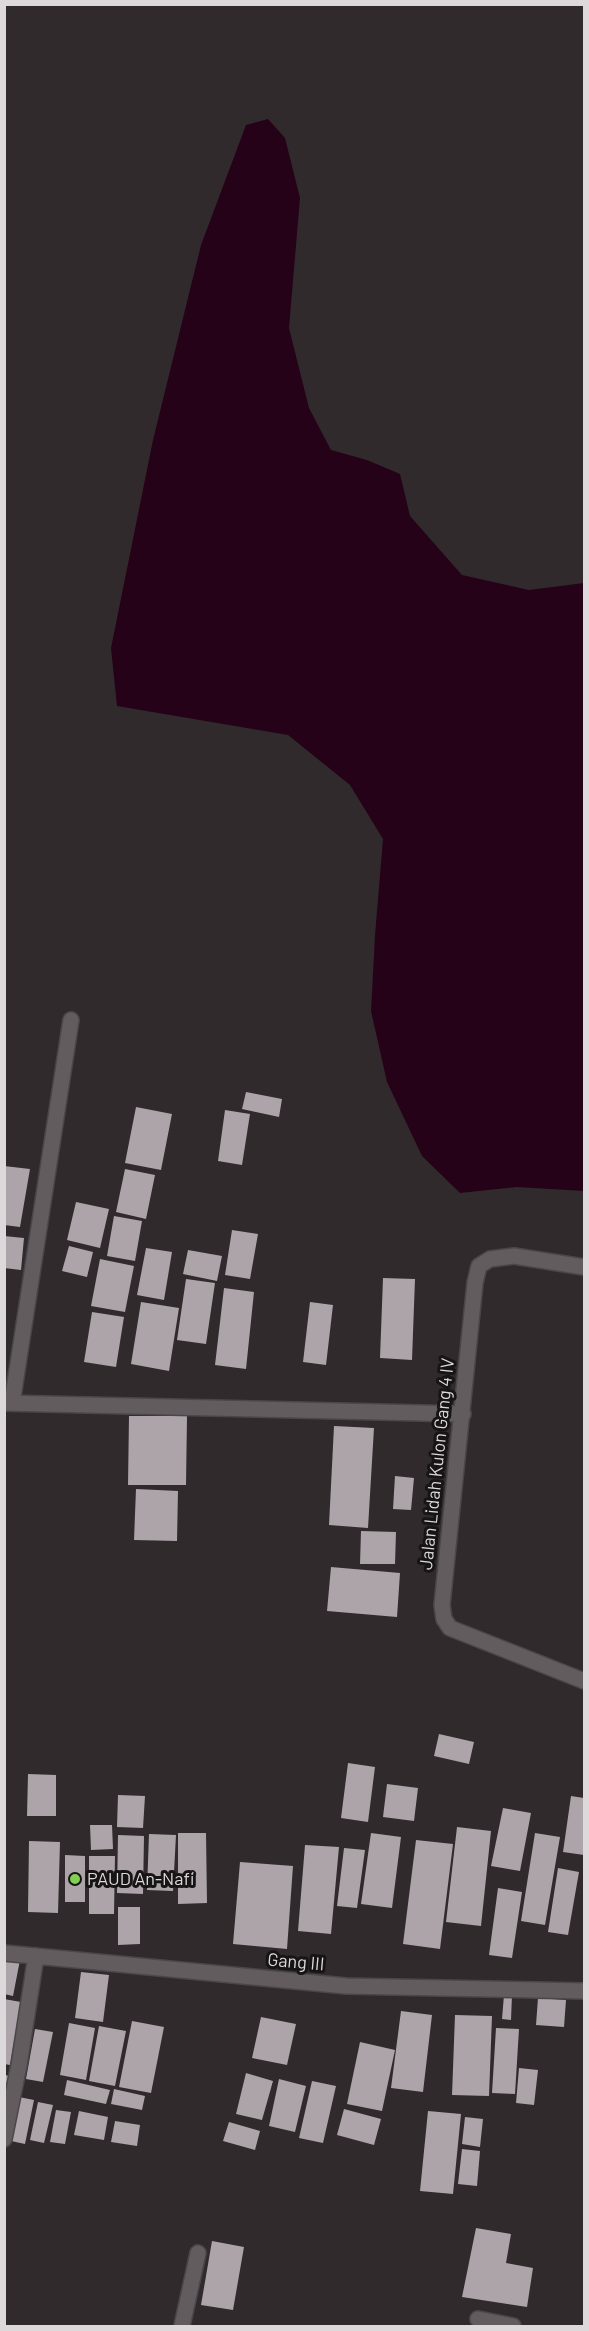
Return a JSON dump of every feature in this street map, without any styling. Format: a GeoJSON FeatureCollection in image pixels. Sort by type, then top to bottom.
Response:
{"type":"FeatureCollection","features":[{"type":"Feature","properties":{"kind":"street"},"geometry":{"type":"LineString","coordinates":[[71,1020],[8,1403],[463,1414]]}},
{"type":"Feature","properties":{"kind":"street","name":"Jalan Lidah Kulon Gang 4 IV"},"geometry":{"type":"LineString","coordinates":[[585,1267],[514,1256],[490,1259],[479,1266],[475,1283],[442,1605],[444,1619],[450,1628],[585,1681]]}},
{"type":"Feature","properties":{"kind":"street","name":"Gang III"},"geometry":{"type":"LineString","coordinates":[[4,1953],[346,1986],[585,1991]]}},
{"type":"Feature","properties":{"kind":"street"},"geometry":{"type":"LineString","coordinates":[[4,2139],[20,2065],[36,1956]]}},
{"type":"Feature","properties":{"kind":"street"},"geometry":{"type":"LineString","coordinates":[[182,2326],[198,2253]]}},
{"type":"Feature","properties":{"kind":"street"},"geometry":{"type":"LineString","coordinates":[[478,2319],[513,2326]]}},
{"type":"Feature","properties":{"kind":"shaded area"},"geometry":{"type":"Polygon","coordinates":[[[268,119],[285,138],[300,198],[289,328],[309,408],[331,450],[367,460],[400,474],[410,516],[462,575],[529,590],[584,583],[584,1191],[517,1187],[460,1193],[422,1156],[387,1082],[371,1011],[383,839],[350,785],[288,735],[117,706],[111,648],[153,440],[201,245],[246,125],[268,119]]]}},
{"type":"Feature","properties":{"kind":"building"},"geometry":{"type":"Polygon","coordinates":[[[246,1092],[282,1099],[279,1117],[242,1109],[246,1092]]]}},
{"type":"Feature","properties":{"kind":"building"},"geometry":{"type":"Polygon","coordinates":[[[136,1107],[172,1114],[161,1170],[125,1163],[136,1107]]]}},
{"type":"Feature","properties":{"kind":"building"},"geometry":{"type":"Polygon","coordinates":[[[225,1110],[250,1114],[242,1165],[218,1161],[225,1110]]]}},
{"type":"Feature","properties":{"kind":"building"},"geometry":{"type":"Polygon","coordinates":[[[4,1166],[30,1169],[20,1227],[4,1225],[4,1166]]]}},
{"type":"Feature","properties":{"kind":"building"},"geometry":{"type":"Polygon","coordinates":[[[125,1169],[155,1175],[146,1219],[116,1212],[125,1169]]]}},
{"type":"Feature","properties":{"kind":"building"},"geometry":{"type":"Polygon","coordinates":[[[76,1202],[109,1209],[100,1248],[67,1240],[76,1202]]]}},
{"type":"Feature","properties":{"kind":"building"},"geometry":{"type":"Polygon","coordinates":[[[114,1216],[142,1221],[135,1261],[107,1256],[114,1216]]]}},
{"type":"Feature","properties":{"kind":"building"},"geometry":{"type":"Polygon","coordinates":[[[232,1230],[258,1234],[250,1279],[225,1275],[232,1230]]]}},
{"type":"Feature","properties":{"kind":"building"},"geometry":{"type":"Polygon","coordinates":[[[4,1236],[24,1238],[21,1270],[4,1268],[4,1236]]]}},
{"type":"Feature","properties":{"kind":"building"},"geometry":{"type":"Polygon","coordinates":[[[69,1246],[93,1252],[87,1277],[62,1271],[69,1246]]]}},
{"type":"Feature","properties":{"kind":"building"},"geometry":{"type":"Polygon","coordinates":[[[146,1248],[172,1252],[164,1300],[137,1295],[146,1248]]]}},
{"type":"Feature","properties":{"kind":"building"},"geometry":{"type":"Polygon","coordinates":[[[188,1250],[222,1256],[217,1281],[183,1274],[188,1250]]]}},
{"type":"Feature","properties":{"kind":"building"},"geometry":{"type":"Polygon","coordinates":[[[100,1259],[134,1266],[125,1312],[91,1306],[100,1259]]]}},
{"type":"Feature","properties":{"kind":"building"},"geometry":{"type":"Polygon","coordinates":[[[383,1278],[415,1279],[412,1360],[380,1358],[383,1278]]]}},
{"type":"Feature","properties":{"kind":"building"},"geometry":{"type":"Polygon","coordinates":[[[186,1279],[215,1283],[206,1344],[177,1340],[186,1279]]]}},
{"type":"Feature","properties":{"kind":"building"},"geometry":{"type":"Polygon","coordinates":[[[224,1288],[254,1292],[246,1369],[215,1365],[224,1288]]]}},
{"type":"Feature","properties":{"kind":"building"},"geometry":{"type":"Polygon","coordinates":[[[141,1302],[179,1308],[169,1371],[131,1364],[141,1302]]]}},
{"type":"Feature","properties":{"kind":"building"},"geometry":{"type":"Polygon","coordinates":[[[310,1302],[333,1305],[326,1365],[303,1362],[310,1302]]]}},
{"type":"Feature","properties":{"kind":"building"},"geometry":{"type":"Polygon","coordinates":[[[92,1312],[124,1317],[116,1367],[84,1362],[92,1312]]]}},
{"type":"Feature","properties":{"kind":"building"},"geometry":{"type":"Polygon","coordinates":[[[129,1416],[187,1416],[186,1485],[128,1485],[129,1416]]]}},
{"type":"Feature","properties":{"kind":"building"},"geometry":{"type":"Polygon","coordinates":[[[334,1426],[374,1428],[368,1528],[329,1525],[334,1426]]]}},
{"type":"Feature","properties":{"kind":"building"},"geometry":{"type":"Polygon","coordinates":[[[395,1476],[414,1478],[411,1510],[393,1509],[395,1476]]]}},
{"type":"Feature","properties":{"kind":"building"},"geometry":{"type":"Polygon","coordinates":[[[136,1489],[178,1491],[177,1541],[134,1540],[136,1489]]]}},
{"type":"Feature","properties":{"kind":"building"},"geometry":{"type":"Polygon","coordinates":[[[361,1531],[396,1532],[395,1564],[360,1564],[361,1531]]]}},
{"type":"Feature","properties":{"kind":"building"},"geometry":{"type":"Polygon","coordinates":[[[331,1567],[400,1573],[397,1617],[327,1611],[331,1567]]]}},
{"type":"Feature","properties":{"kind":"building"},"geometry":{"type":"Polygon","coordinates":[[[439,1734],[474,1742],[469,1764],[434,1756],[439,1734]]]}},
{"type":"Feature","properties":{"kind":"building"},"geometry":{"type":"Polygon","coordinates":[[[348,1763],[375,1767],[368,1822],[341,1818],[348,1763]]]}},
{"type":"Feature","properties":{"kind":"building"},"geometry":{"type":"Polygon","coordinates":[[[28,1774],[56,1775],[56,1816],[27,1816],[28,1774]]]}},
{"type":"Feature","properties":{"kind":"building"},"geometry":{"type":"Polygon","coordinates":[[[387,1784],[418,1788],[414,1821],[383,1817],[387,1784]]]}},
{"type":"Feature","properties":{"kind":"building"},"geometry":{"type":"Polygon","coordinates":[[[118,1795],[145,1796],[143,1828],[117,1827],[118,1795]]]}},
{"type":"Feature","properties":{"kind":"building"},"geometry":{"type":"Polygon","coordinates":[[[571,1796],[584,1798],[584,1855],[563,1852],[571,1796]]]}},
{"type":"Feature","properties":{"kind":"building"},"geometry":{"type":"Polygon","coordinates":[[[503,1808],[531,1813],[520,1871],[491,1866],[503,1808]]]}},
{"type":"Feature","properties":{"kind":"building"},"geometry":{"type":"Polygon","coordinates":[[[90,1825],[112,1825],[113,1849],[91,1850],[90,1825]]]}},
{"type":"Feature","properties":{"kind":"building"},"geometry":{"type":"Polygon","coordinates":[[[457,1827],[491,1831],[481,1926],[446,1922],[457,1827]]]}},
{"type":"Feature","properties":{"kind":"building"},"geometry":{"type":"Polygon","coordinates":[[[178,1833],[206,1833],[207,1903],[178,1904],[178,1833]]]}},
{"type":"Feature","properties":{"kind":"building"},"geometry":{"type":"Polygon","coordinates":[[[371,1833],[401,1837],[392,1908],[361,1904],[371,1833]]]}},
{"type":"Feature","properties":{"kind":"building"},"geometry":{"type":"Polygon","coordinates":[[[535,1833],[560,1837],[545,1925],[521,1921],[535,1833]]]}},
{"type":"Feature","properties":{"kind":"building"},"geometry":{"type":"Polygon","coordinates":[[[149,1834],[176,1835],[173,1891],[147,1890],[149,1834]]]}},
{"type":"Feature","properties":{"kind":"building"},"geometry":{"type":"Polygon","coordinates":[[[118,1835],[144,1836],[143,1894],[117,1893],[118,1835]]]}},
{"type":"Feature","properties":{"kind":"building"},"geometry":{"type":"Polygon","coordinates":[[[416,1840],[453,1844],[440,1949],[403,1944],[416,1840]]]}},
{"type":"Feature","properties":{"kind":"building"},"geometry":{"type":"Polygon","coordinates":[[[29,1841],[60,1842],[58,1913],[28,1912],[29,1841]]]}},
{"type":"Feature","properties":{"kind":"building"},"geometry":{"type":"Polygon","coordinates":[[[305,1845],[339,1847],[331,1934],[298,1931],[305,1845]]]}},
{"type":"Feature","properties":{"kind":"building"},"geometry":{"type":"Polygon","coordinates":[[[344,1848],[365,1850],[357,1908],[337,1906],[344,1848]]]}},
{"type":"Feature","properties":{"kind":"building","name":"PAUD An-Nafi"},"geometry":{"type":"Polygon","coordinates":[[[65,1855],[85,1856],[85,1902],[65,1902],[65,1855]]]}},
{"type":"Feature","properties":{"kind":"building"},"geometry":{"type":"Polygon","coordinates":[[[89,1856],[115,1856],[114,1914],[89,1914],[89,1856]]]}},
{"type":"Feature","properties":{"kind":"building"},"geometry":{"type":"Polygon","coordinates":[[[240,1862],[293,1866],[287,1949],[233,1944],[240,1862]]]}},
{"type":"Feature","properties":{"kind":"building"},"geometry":{"type":"Polygon","coordinates":[[[558,1868],[579,1872],[568,1935],[548,1932],[558,1868]]]}},
{"type":"Feature","properties":{"kind":"building"},"geometry":{"type":"Polygon","coordinates":[[[498,1888],[522,1892],[512,1958],[489,1955],[498,1888]]]}},
{"type":"Feature","properties":{"kind":"building"},"geometry":{"type":"Polygon","coordinates":[[[118,1907],[140,1907],[140,1944],[118,1945],[118,1907]]]}},
{"type":"Feature","properties":{"kind":"building"},"geometry":{"type":"Polygon","coordinates":[[[4,1957],[20,1960],[13,1996],[4,1994],[4,1957]]]}},
{"type":"Feature","properties":{"kind":"building"},"geometry":{"type":"Polygon","coordinates":[[[81,1972],[109,1975],[103,2022],[75,2018],[81,1972]]]}},
{"type":"Feature","properties":{"kind":"building"},"geometry":{"type":"Polygon","coordinates":[[[504,1995],[512,1995],[511,2020],[502,2019],[504,1995]]]}},
{"type":"Feature","properties":{"kind":"building"},"geometry":{"type":"Polygon","coordinates":[[[538,1998],[566,2000],[564,2027],[536,2025],[538,1998]]]}},
{"type":"Feature","properties":{"kind":"building"},"geometry":{"type":"Polygon","coordinates":[[[4,1999],[21,2002],[10,2065],[4,2064],[4,1999]]]}},
{"type":"Feature","properties":{"kind":"building"},"geometry":{"type":"Polygon","coordinates":[[[401,2011],[432,2015],[423,2092],[391,2088],[401,2011]]]}},
{"type":"Feature","properties":{"kind":"building"},"geometry":{"type":"Polygon","coordinates":[[[455,2015],[492,2016],[489,2096],[452,2095],[455,2015]]]}},
{"type":"Feature","properties":{"kind":"building"},"geometry":{"type":"Polygon","coordinates":[[[261,2017],[296,2024],[287,2065],[252,2058],[261,2017]]]}},
{"type":"Feature","properties":{"kind":"building"},"geometry":{"type":"Polygon","coordinates":[[[132,2021],[164,2027],[151,2093],[119,2087],[132,2021]]]}},
{"type":"Feature","properties":{"kind":"building"},"geometry":{"type":"Polygon","coordinates":[[[69,2023],[95,2028],[86,2080],[60,2075],[69,2023]]]}},
{"type":"Feature","properties":{"kind":"building"},"geometry":{"type":"Polygon","coordinates":[[[99,2026],[126,2031],[115,2086],[89,2081],[99,2026]]]}},
{"type":"Feature","properties":{"kind":"building"},"geometry":{"type":"Polygon","coordinates":[[[496,2028],[519,2029],[515,2094],[492,2093],[496,2028]]]}},
{"type":"Feature","properties":{"kind":"building"},"geometry":{"type":"Polygon","coordinates":[[[35,2029],[53,2032],[43,2082],[26,2079],[35,2029]]]}},
{"type":"Feature","properties":{"kind":"building"},"geometry":{"type":"Polygon","coordinates":[[[360,2042],[395,2050],[382,2111],[347,2104],[360,2042]]]}},
{"type":"Feature","properties":{"kind":"building"},"geometry":{"type":"Polygon","coordinates":[[[519,2068],[538,2070],[534,2105],[516,2103],[519,2068]]]}},
{"type":"Feature","properties":{"kind":"building"},"geometry":{"type":"Polygon","coordinates":[[[246,2073],[273,2081],[262,2120],[236,2114],[246,2073]]]}},
{"type":"Feature","properties":{"kind":"building"},"geometry":{"type":"Polygon","coordinates":[[[4,2075],[11,2076],[5,2096],[4,2096],[4,2075]]]}},
{"type":"Feature","properties":{"kind":"building"},"geometry":{"type":"Polygon","coordinates":[[[279,2079],[306,2086],[295,2132],[269,2126],[279,2079]]]}},
{"type":"Feature","properties":{"kind":"building"},"geometry":{"type":"Polygon","coordinates":[[[67,2080],[110,2090],[106,2104],[64,2095],[67,2080]]]}},
{"type":"Feature","properties":{"kind":"building"},"geometry":{"type":"Polygon","coordinates":[[[312,2081],[336,2086],[323,2143],[299,2138],[312,2081]]]}},
{"type":"Feature","properties":{"kind":"building"},"geometry":{"type":"Polygon","coordinates":[[[114,2089],[145,2096],[142,2110],[111,2104],[114,2089]]]}},
{"type":"Feature","properties":{"kind":"building"},"geometry":{"type":"Polygon","coordinates":[[[19,2097],[34,2100],[25,2144],[11,2141],[19,2097]]]}},
{"type":"Feature","properties":{"kind":"building"},"geometry":{"type":"Polygon","coordinates":[[[38,2102],[53,2105],[44,2143],[30,2140],[38,2102]]]}},
{"type":"Feature","properties":{"kind":"building"},"geometry":{"type":"Polygon","coordinates":[[[344,2109],[381,2119],[374,2145],[337,2135],[344,2109]]]}},
{"type":"Feature","properties":{"kind":"building"},"geometry":{"type":"Polygon","coordinates":[[[56,2110],[71,2112],[65,2144],[50,2142],[56,2110]]]}},
{"type":"Feature","properties":{"kind":"building"},"geometry":{"type":"Polygon","coordinates":[[[79,2111],[108,2117],[104,2140],[74,2135],[79,2111]]]}},
{"type":"Feature","properties":{"kind":"building"},"geometry":{"type":"Polygon","coordinates":[[[428,2111],[461,2114],[453,2194],[420,2191],[428,2111]]]}},
{"type":"Feature","properties":{"kind":"building"},"geometry":{"type":"Polygon","coordinates":[[[465,2117],[483,2119],[480,2147],[462,2144],[465,2117]]]}},
{"type":"Feature","properties":{"kind":"building"},"geometry":{"type":"Polygon","coordinates":[[[115,2121],[140,2125],[137,2146],[111,2142],[115,2121]]]}},
{"type":"Feature","properties":{"kind":"building"},"geometry":{"type":"Polygon","coordinates":[[[229,2122],[260,2131],[255,2150],[223,2141],[229,2122]]]}},
{"type":"Feature","properties":{"kind":"building"},"geometry":{"type":"Polygon","coordinates":[[[462,2149],[480,2151],[477,2186],[458,2184],[462,2149]]]}},
{"type":"Feature","properties":{"kind":"building"},"geometry":{"type":"Polygon","coordinates":[[[476,2228],[511,2234],[506,2263],[533,2268],[527,2307],[462,2297],[476,2228]]]}},
{"type":"Feature","properties":{"kind":"building"},"geometry":{"type":"Polygon","coordinates":[[[212,2241],[244,2247],[233,2310],[201,2305],[212,2241]]]}},
{"type":"Feature","properties":{"kind":"place","name":"PAUD An-Nafi"},"geometry":{"type":"Point","coordinates":[75,1879]}}]}
